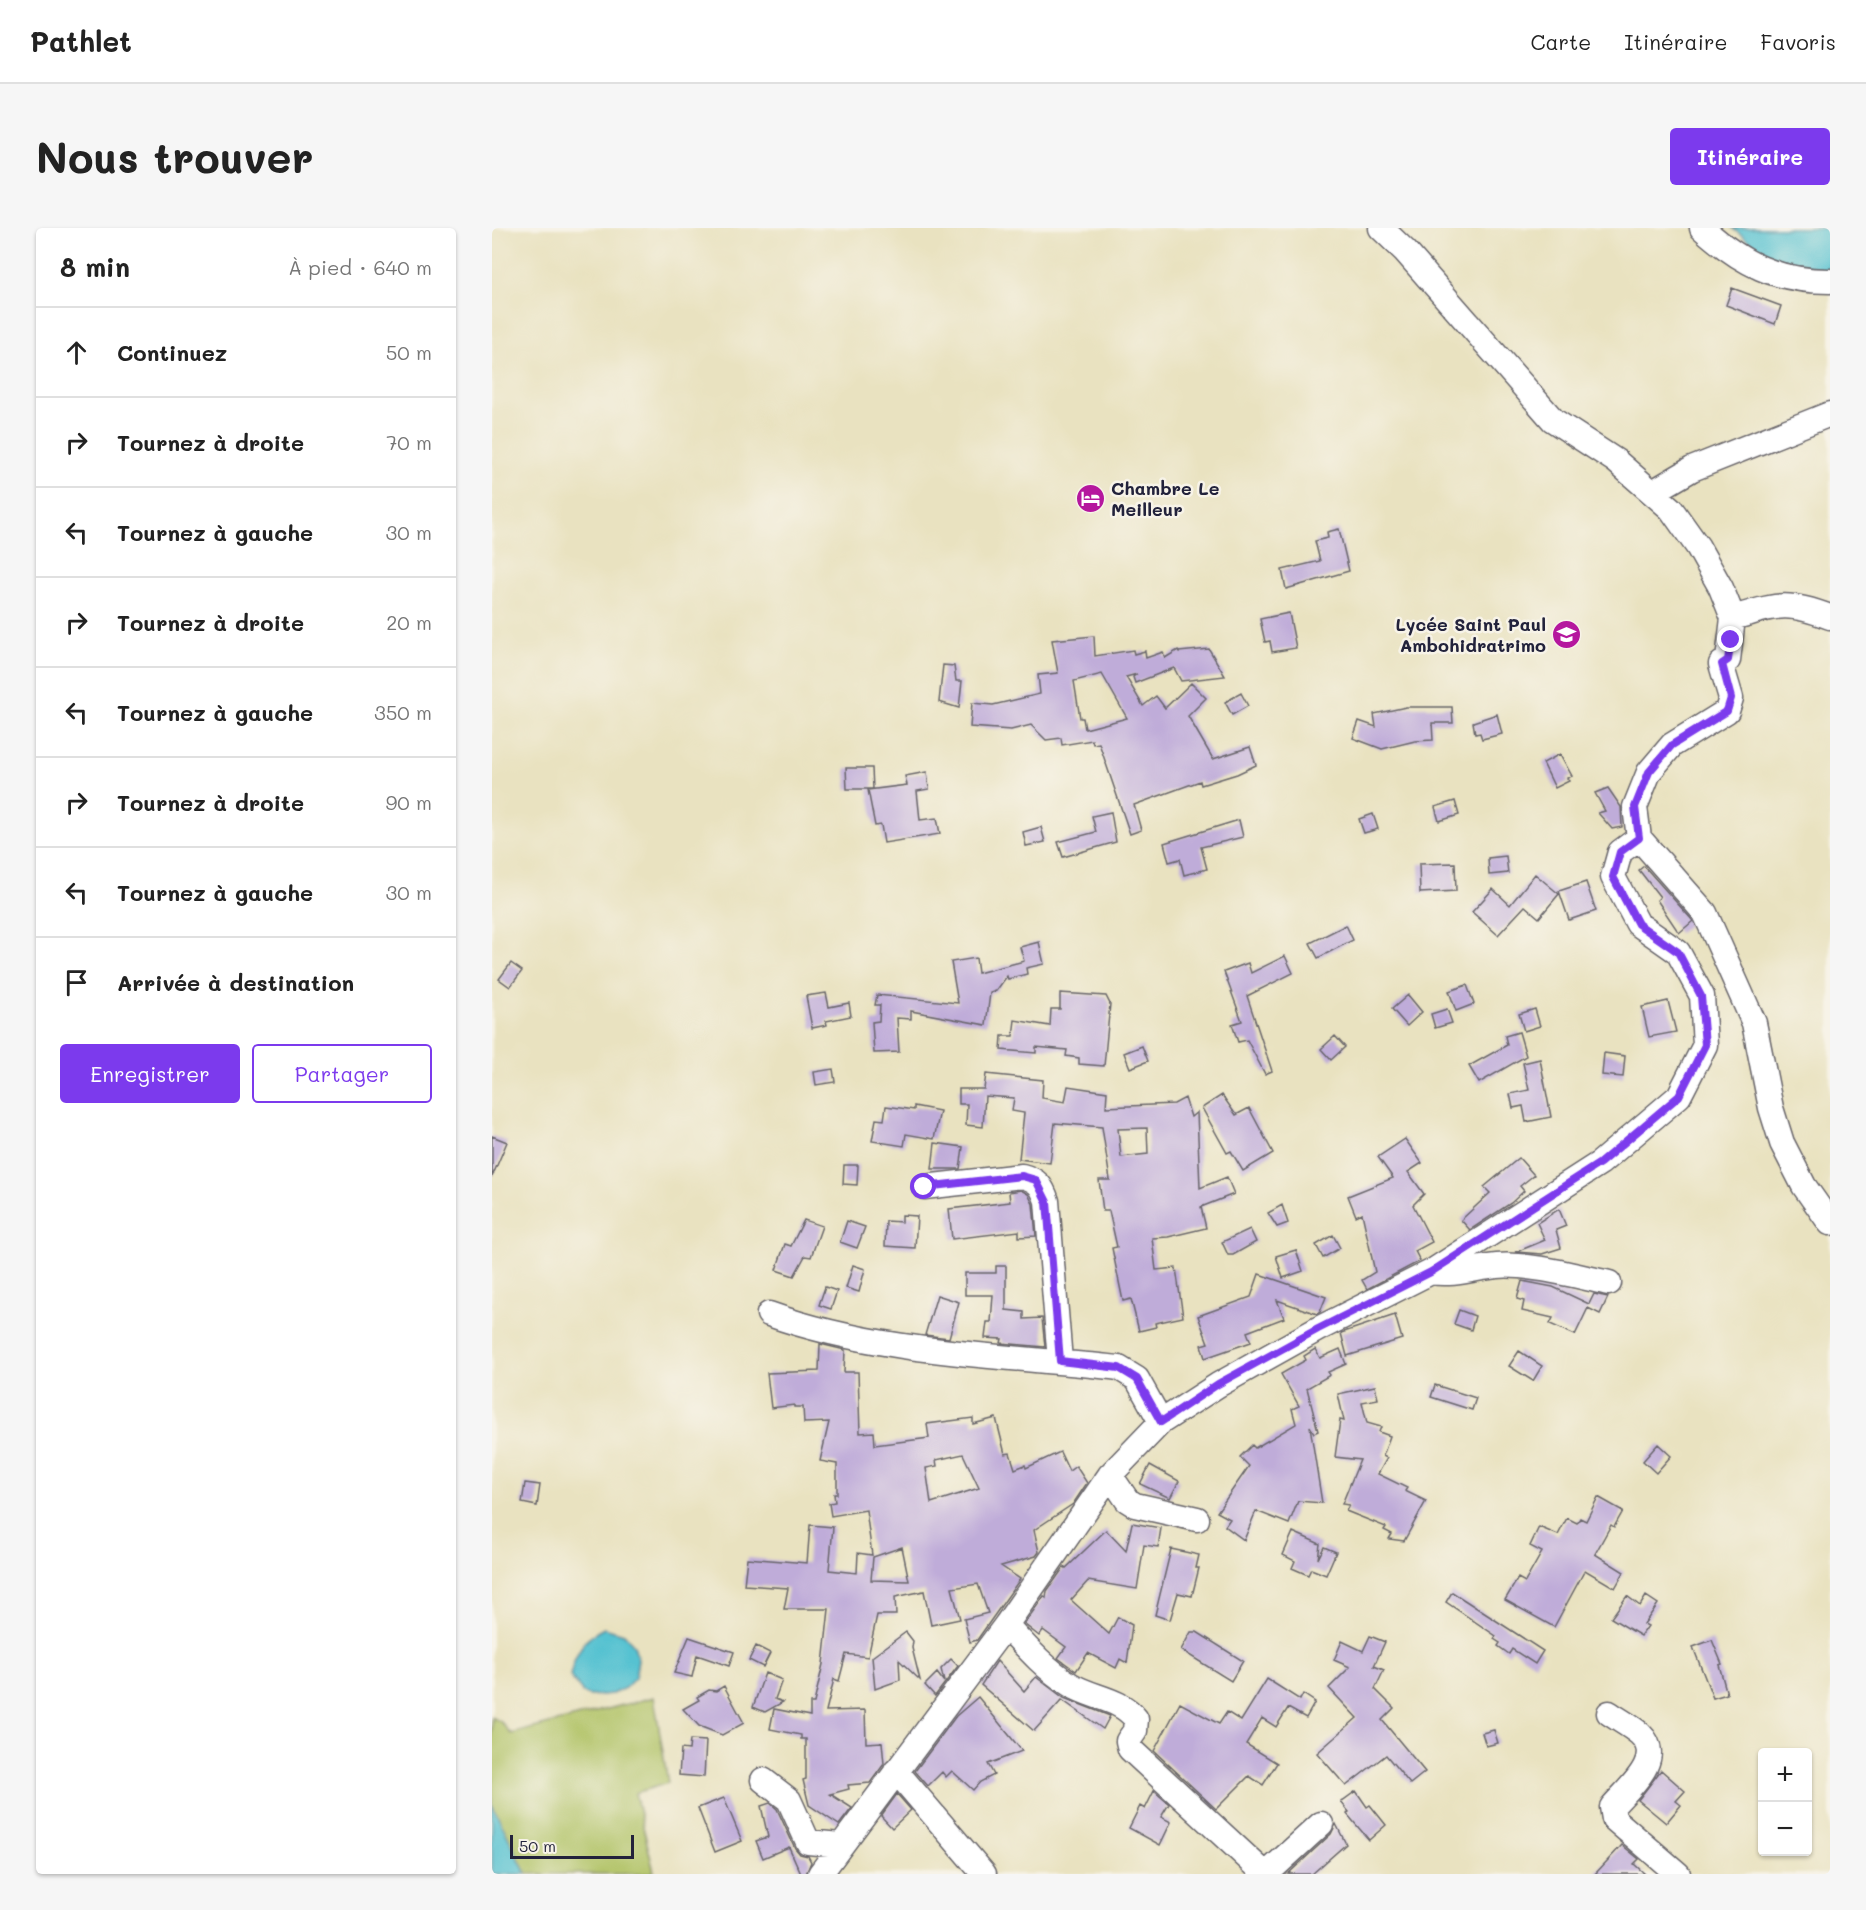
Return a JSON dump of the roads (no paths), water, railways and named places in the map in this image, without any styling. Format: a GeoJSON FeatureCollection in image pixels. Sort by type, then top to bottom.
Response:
{"type":"FeatureCollection","features":[{"type":"Feature","properties":{"kind":"street"},"geometry":{"type":"LineString","coordinates":[[1381,228],[1405,251],[1553,420],[1616,461],[1671,509],[1698,547],[1721,588],[1733,618],[1728,660],[1722,664],[1731,698],[1727,711],[1672,745],[1649,772],[1635,807],[1639,838],[1706,913],[1754,1023],[1771,1108],[1782,1143],[1804,1186],[1830,1223]]}},
{"type":"Feature","properties":{"kind":"street"},"geometry":{"type":"LineString","coordinates":[[1702,228],[1726,249],[1756,268],[1802,281],[1830,281]]}},
{"type":"Feature","properties":{"kind":"street"},"geometry":{"type":"LineString","coordinates":[[1653,492],[1692,469],[1830,414]]}},
{"type":"Feature","properties":{"kind":"street"},"geometry":{"type":"LineString","coordinates":[[1733,618],[1779,604],[1801,606],[1830,617]]}},
{"type":"Feature","properties":{"kind":"street"},"geometry":{"type":"LineString","coordinates":[[820,1874],[1006,1625],[1110,1475],[1161,1422],[1218,1384],[1318,1329],[1431,1272],[1600,1163],[1679,1096],[1705,1045],[1701,996],[1678,952],[1638,924],[1613,877],[1620,852],[1639,838]]}},
{"type":"Feature","properties":{"kind":"street"},"geometry":{"type":"LineString","coordinates":[[924,1187],[1022,1176],[1036,1180],[1043,1188],[1047,1202],[1056,1288],[1060,1361]]}},
{"type":"Feature","properties":{"kind":"street"},"geometry":{"type":"LineString","coordinates":[[1431,1272],[1448,1275],[1498,1266],[1560,1273],[1609,1282]]}},
{"type":"Feature","properties":{"kind":"street"},"geometry":{"type":"LineString","coordinates":[[769,1314],[801,1325],[933,1352],[1060,1361],[1119,1368],[1137,1379],[1161,1422]]}},
{"type":"Feature","properties":{"kind":"street"},"geometry":{"type":"LineString","coordinates":[[1110,1475],[1127,1500],[1135,1505],[1197,1519]]}},
{"type":"Feature","properties":{"kind":"street"},"geometry":{"type":"LineString","coordinates":[[1006,1625],[1035,1658],[1073,1686],[1129,1710],[1136,1719],[1135,1731],[1128,1741],[1130,1749],[1263,1872],[1273,1868],[1321,1824]]}},
{"type":"Feature","properties":{"kind":"street"},"geometry":{"type":"LineString","coordinates":[[1609,1713],[1641,1735],[1650,1751],[1649,1763],[1612,1807],[1614,1819],[1678,1874]]}},
{"type":"Feature","properties":{"kind":"street"},"geometry":{"type":"LineString","coordinates":[[896,1771],[984,1874]]}},
{"type":"Feature","properties":{"kind":"street"},"geometry":{"type":"LineString","coordinates":[[762,1780],[789,1800],[808,1842],[840,1845]]}},
{"type":"Feature","properties":{"kind":"water"},"geometry":{"type":"Polygon","coordinates":[[[1732,228],[1830,228],[1830,270],[1824,274],[1769,256],[1732,228]]]}},
{"type":"Feature","properties":{"kind":"water"},"geometry":{"type":"Polygon","coordinates":[[[604,1628],[624,1634],[634,1645],[638,1659],[635,1678],[625,1688],[612,1694],[590,1696],[583,1693],[570,1676],[574,1661],[585,1642],[604,1628]]]}},
{"type":"Feature","properties":{"kind":"water"},"geometry":{"type":"Polygon","coordinates":[[[492,1804],[526,1874],[492,1874],[492,1804]]]}},
{"type":"Feature","properties":{"kind":"place","name":"Chambre Le Meilleur"},"geometry":{"type":"Point","coordinates":[1090,499]}},
{"type":"Feature","properties":{"kind":"place","name":"Lycée Saint Paul Ambohidratrimo"},"geometry":{"type":"Point","coordinates":[1567,635]}}]}
